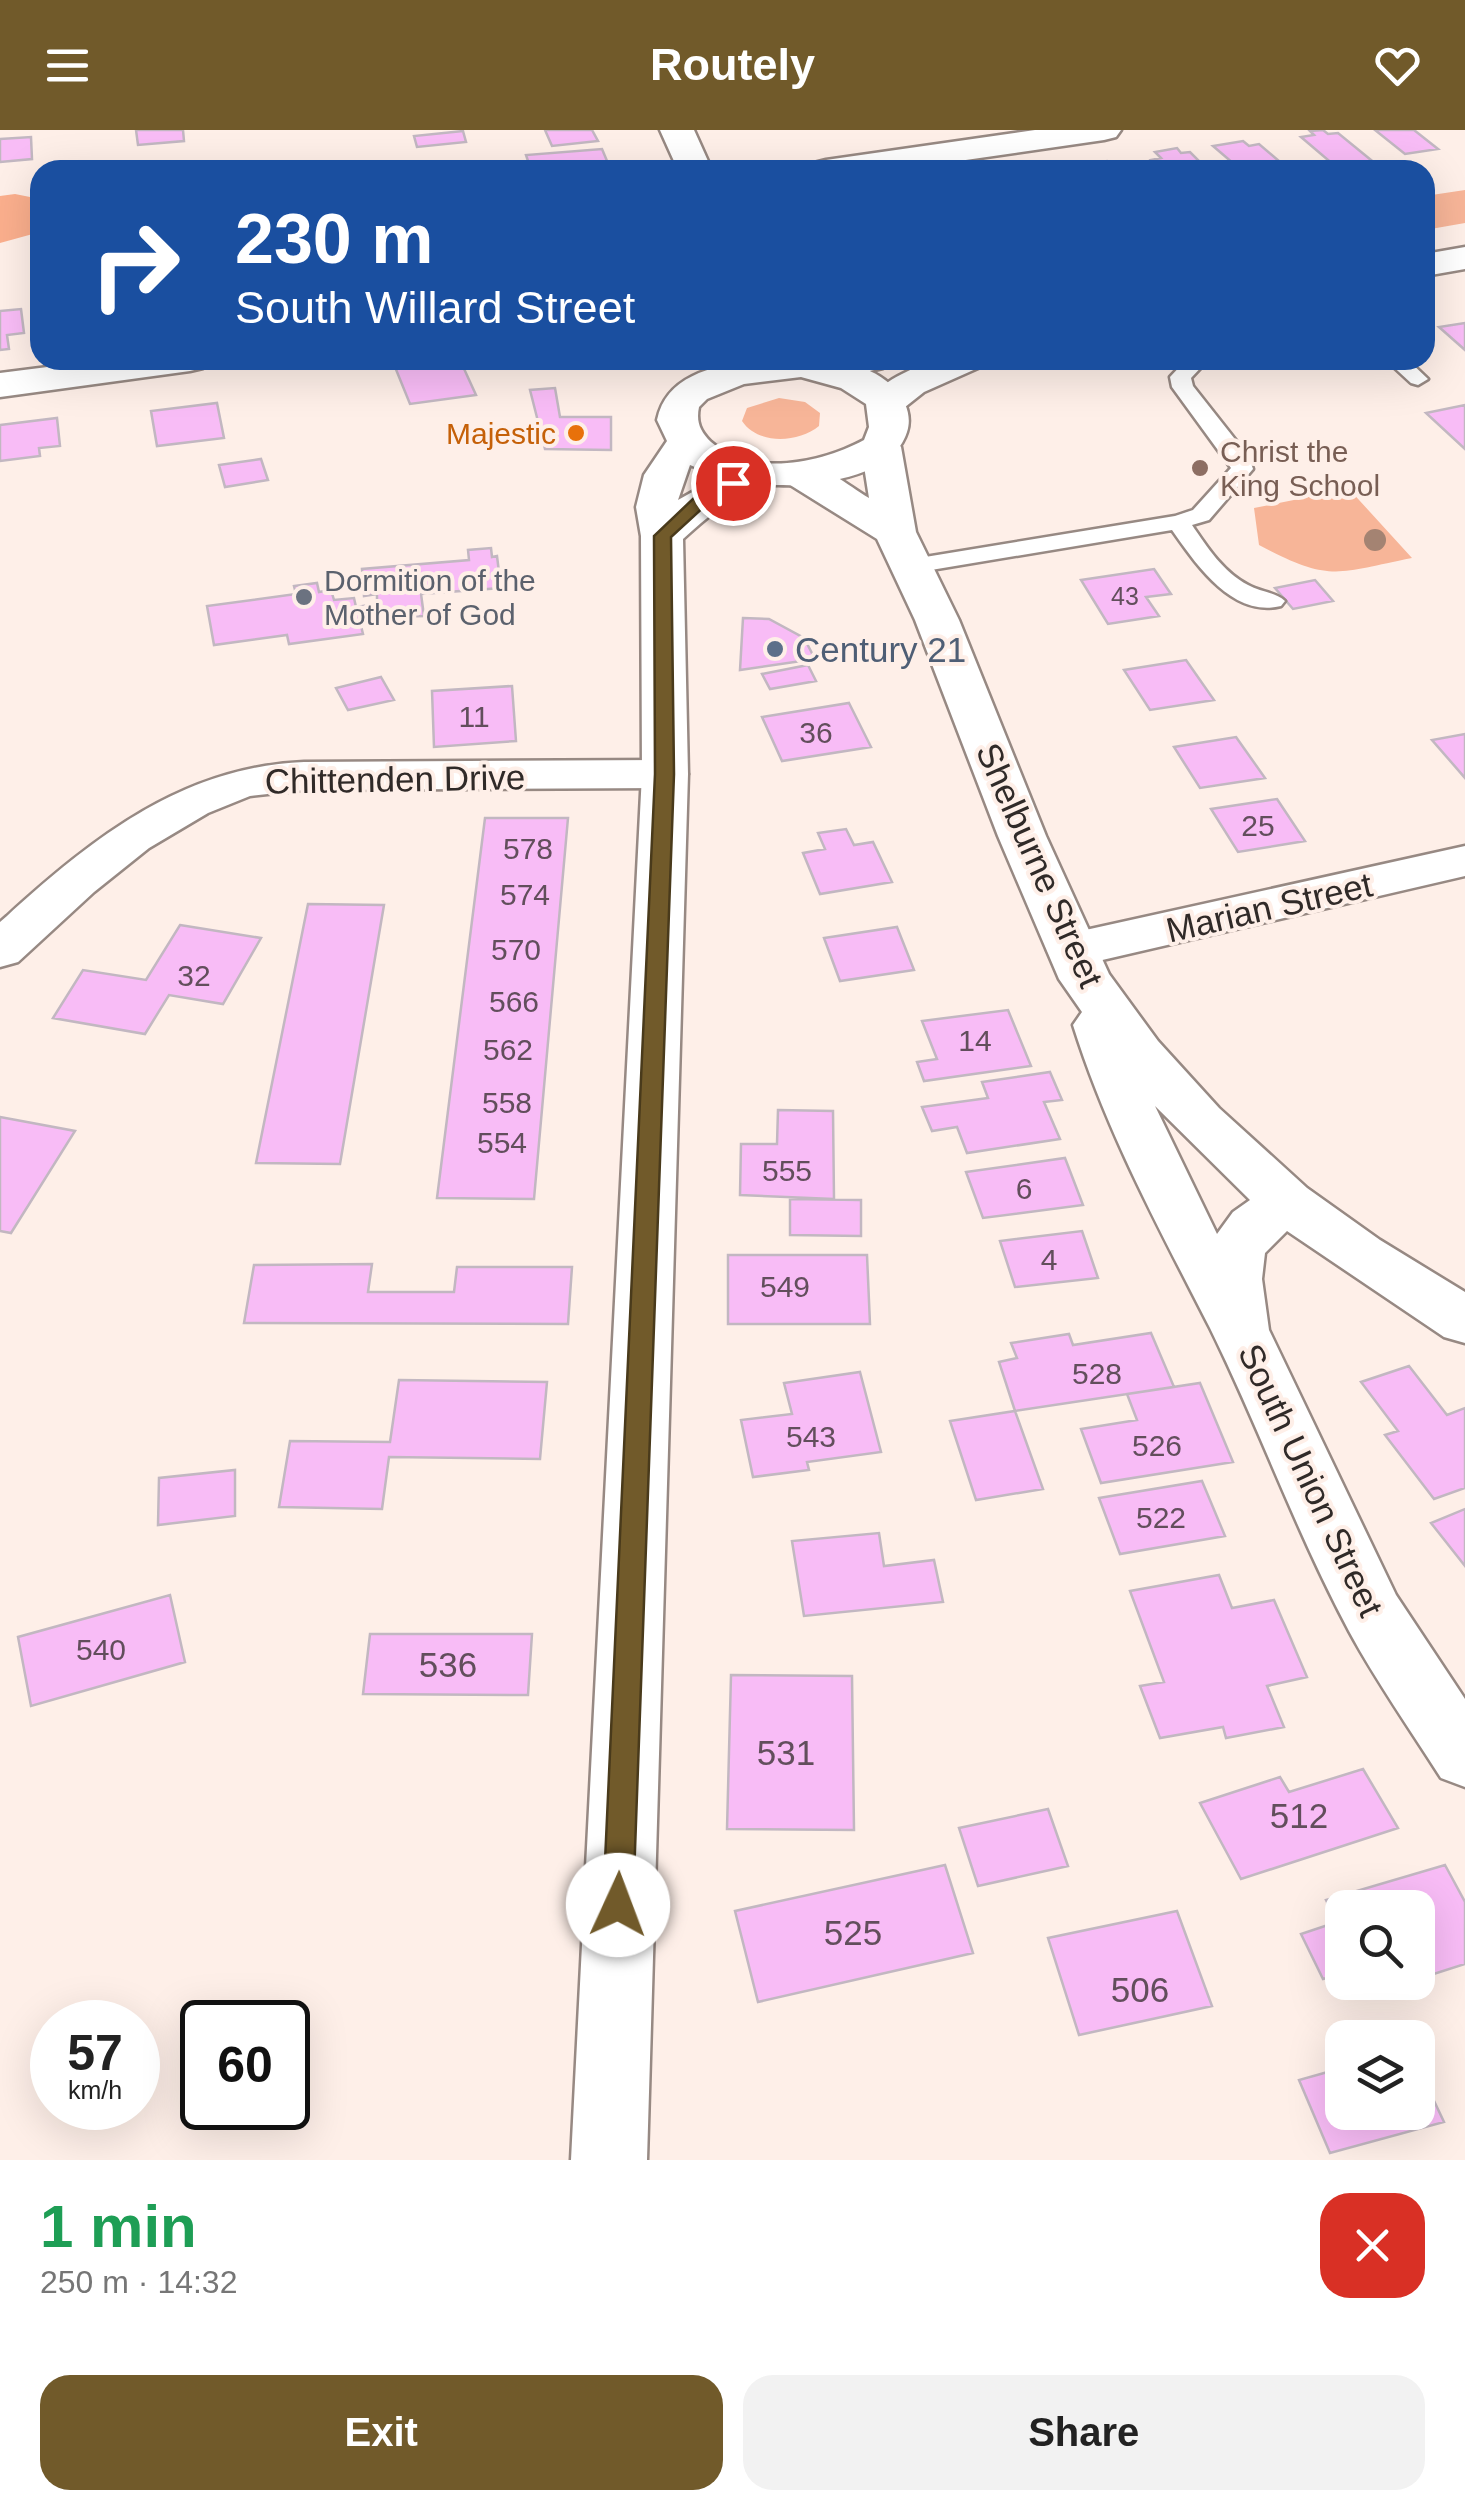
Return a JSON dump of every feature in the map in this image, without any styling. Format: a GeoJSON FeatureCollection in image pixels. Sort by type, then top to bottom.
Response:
{"type":"FeatureCollection","features":[{"type":"Feature","properties":{"kind":"main road"},"geometry":{"type":"LineString","coordinates":[[677,130],[690,160]]}},
{"type":"Feature","properties":{"kind":"main road"},"geometry":{"type":"LineString","coordinates":[[896,160],[1104,130]]}},
{"type":"Feature","properties":{"kind":"main road"},"geometry":{"type":"LineString","coordinates":[[1435,263],[1465,258]]}},
{"type":"Feature","properties":{"kind":"main road"},"geometry":{"type":"LineString","coordinates":[[0,385],[114,370]]}},
{"type":"Feature","properties":{"kind":"main road"},"geometry":{"type":"LineString","coordinates":[[823,370],[863,383],[886,402],[910,384],[942,370]]}},
{"type":"Feature","properties":{"kind":"main road"},"geometry":{"type":"LineString","coordinates":[[713,371],[682,402],[678,416],[686,441],[713,459],[781,473],[904,549]]}},
{"type":"Feature","properties":{"kind":"main road","name":"Shelburne Street"},"geometry":{"type":"LineString","coordinates":[[886,402],[892,420],[881,448],[904,549],[1079,965],[1139,1054],[1200,1122],[1287,1202],[1360,1255],[1465,1321]]}},
{"type":"Feature","properties":{"kind":"main road"},"geometry":{"type":"LineString","coordinates":[[608,2160],[665,774],[662,536],[654,507],[657,490],[686,441]]}},
{"type":"Feature","properties":{"kind":"main road"},"geometry":{"type":"LineString","coordinates":[[662,536],[701,501],[781,473],[845,466],[881,448]]}},
{"type":"Feature","properties":{"kind":"main road","name":"Chittenden Drive"},"geometry":{"type":"LineString","coordinates":[[0,950],[84,876],[141,834],[186,805],[226,788],[301,778],[665,774]]}},
{"type":"Feature","properties":{"kind":"main road","name":"Marian Street"},"geometry":{"type":"LineString","coordinates":[[1079,965],[1465,861]]}},
{"type":"Feature","properties":{"kind":"main road"},"geometry":{"type":"LineString","coordinates":[[1079,965],[1121,1092],[1180,1222],[1240,1330]]}},
{"type":"Feature","properties":{"kind":"main road","name":"South Union Street"},"geometry":{"type":"LineString","coordinates":[[1287,1202],[1252,1227],[1237,1249],[1233,1278],[1240,1330],[1329,1528],[1373,1614],[1465,1757]]}},
{"type":"Feature","properties":{"kind":"lane"},"geometry":{"type":"LineString","coordinates":[[904,549],[1178,522],[1201,515],[1242,470],[1241,462],[1183,387],[1180,377],[1187,370]]}},
{"type":"Feature","properties":{"kind":"lane"},"geometry":{"type":"LineString","coordinates":[[1408,370],[1418,379]]}},
{"type":"Feature","properties":{"kind":"lane"},"geometry":{"type":"LineString","coordinates":[[1178,522],[1219,579],[1251,598],[1273,600]]}},
{"type":"Feature","properties":{"kind":"shaded area"},"geometry":{"type":"Polygon","coordinates":[[[1465,190],[1465,223],[1435,228],[1435,194],[1465,190]]]}},
{"type":"Feature","properties":{"kind":"shaded area"},"geometry":{"type":"Polygon","coordinates":[[[0,196],[30,197],[30,235],[0,243],[0,196]]]}},
{"type":"Feature","properties":{"kind":"shaded area"},"geometry":{"type":"Polygon","coordinates":[[[779,398],[805,402],[820,413],[819,426],[800,436],[779,439],[758,434],[742,421],[747,408],[779,398]]]}},
{"type":"Feature","properties":{"kind":"shaded area"},"geometry":{"type":"Polygon","coordinates":[[[1349,489],[1412,558],[1366,568],[1319,570],[1259,545],[1254,508],[1349,489]]]}},
{"type":"Feature","properties":{"kind":"building"},"geometry":{"type":"Polygon","coordinates":[[[136,130],[183,130],[184,141],[138,145],[136,130]]]}},
{"type":"Feature","properties":{"kind":"building"},"geometry":{"type":"Polygon","coordinates":[[[545,130],[592,130],[598,141],[552,146],[545,130]]]}},
{"type":"Feature","properties":{"kind":"building"},"geometry":{"type":"Polygon","coordinates":[[[1375,130],[1414,130],[1438,149],[1405,154],[1375,130]]]}},
{"type":"Feature","properties":{"kind":"building"},"geometry":{"type":"Polygon","coordinates":[[[463,131],[466,142],[417,147],[414,136],[463,131]]]}},
{"type":"Feature","properties":{"kind":"building"},"geometry":{"type":"Polygon","coordinates":[[[1310,131],[1338,133],[1371,160],[1328,160],[1301,137],[1314,135],[1310,131]]]}},
{"type":"Feature","properties":{"kind":"building"},"geometry":{"type":"Polygon","coordinates":[[[31,137],[32,159],[0,162],[0,139],[31,137]]]}},
{"type":"Feature","properties":{"kind":"building"},"geometry":{"type":"Polygon","coordinates":[[[1243,141],[1249,146],[1259,144],[1278,160],[1229,160],[1213,146],[1243,141]]]}},
{"type":"Feature","properties":{"kind":"building"},"geometry":{"type":"Polygon","coordinates":[[[1177,148],[1198,160],[1151,160],[1161,158],[1155,152],[1177,148]]]}},
{"type":"Feature","properties":{"kind":"building"},"geometry":{"type":"Polygon","coordinates":[[[602,149],[607,160],[528,160],[526,155],[602,149]]]}},
{"type":"Feature","properties":{"kind":"building"},"geometry":{"type":"Polygon","coordinates":[[[21,309],[24,333],[7,335],[9,349],[0,350],[0,311],[21,309]]]}},
{"type":"Feature","properties":{"kind":"building"},"geometry":{"type":"Polygon","coordinates":[[[1465,323],[1465,350],[1439,327],[1465,323]]]}},
{"type":"Feature","properties":{"kind":"building"},"geometry":{"type":"Polygon","coordinates":[[[396,370],[465,370],[476,395],[410,404],[396,370]]]}},
{"type":"Feature","properties":{"kind":"building","name":"Majestic"},"geometry":{"type":"Polygon","coordinates":[[[555,388],[560,417],[611,417],[611,450],[545,449],[530,390],[555,388]]]}},
{"type":"Feature","properties":{"kind":"building"},"geometry":{"type":"Polygon","coordinates":[[[217,403],[224,438],[157,446],[151,411],[217,403]]]}},
{"type":"Feature","properties":{"kind":"building","name":"Christ the King School"},"geometry":{"type":"Polygon","coordinates":[[[1465,405],[1465,449],[1426,413],[1465,405]]]}},
{"type":"Feature","properties":{"kind":"building"},"geometry":{"type":"Polygon","coordinates":[[[57,418],[60,446],[39,448],[40,456],[0,461],[0,425],[57,418]]]}},
{"type":"Feature","properties":{"kind":"building"},"geometry":{"type":"Polygon","coordinates":[[[261,459],[268,480],[225,487],[219,465],[261,459]]]}},
{"type":"Feature","properties":{"kind":"building","name":"Dormition of the Mother of God"},"geometry":{"type":"Polygon","coordinates":[[[491,548],[492,557],[497,556],[501,588],[421,594],[424,616],[359,618],[363,634],[289,644],[287,635],[214,645],[207,606],[296,594],[294,586],[317,583],[319,592],[331,590],[334,600],[354,598],[356,607],[377,604],[377,594],[364,596],[362,569],[469,560],[468,550],[491,548]]]}},
{"type":"Feature","properties":{"kind":"building"},"geometry":{"type":"Polygon","coordinates":[[[1154,569],[1171,594],[1146,597],[1159,616],[1108,624],[1081,580],[1154,569]]]}},
{"type":"Feature","properties":{"kind":"building"},"geometry":{"type":"Polygon","coordinates":[[[1315,580],[1333,601],[1293,609],[1275,588],[1315,580]]]}},
{"type":"Feature","properties":{"kind":"building","name":"Century 21"},"geometry":{"type":"Polygon","coordinates":[[[743,618],[769,619],[804,638],[815,659],[740,670],[743,618]]]}},
{"type":"Feature","properties":{"kind":"building"},"geometry":{"type":"Polygon","coordinates":[[[1186,660],[1214,700],[1150,710],[1124,670],[1186,660]]]}},
{"type":"Feature","properties":{"kind":"building"},"geometry":{"type":"Polygon","coordinates":[[[808,665],[816,681],[770,689],[762,674],[808,665]]]}},
{"type":"Feature","properties":{"kind":"building"},"geometry":{"type":"Polygon","coordinates":[[[381,677],[394,700],[348,710],[336,688],[381,677]]]}},
{"type":"Feature","properties":{"kind":"building"},"geometry":{"type":"Polygon","coordinates":[[[512,686],[516,741],[434,747],[432,691],[512,686]]]}},
{"type":"Feature","properties":{"kind":"building"},"geometry":{"type":"Polygon","coordinates":[[[849,703],[871,747],[782,761],[762,717],[849,703]]]}},
{"type":"Feature","properties":{"kind":"building"},"geometry":{"type":"Polygon","coordinates":[[[1465,734],[1465,778],[1432,740],[1465,734]]]}},
{"type":"Feature","properties":{"kind":"building"},"geometry":{"type":"Polygon","coordinates":[[[1236,737],[1265,778],[1200,788],[1174,747],[1236,737]]]}},
{"type":"Feature","properties":{"kind":"building"},"geometry":{"type":"Polygon","coordinates":[[[1277,799],[1305,841],[1238,852],[1211,809],[1277,799]]]}},
{"type":"Feature","properties":{"kind":"building"},"geometry":{"type":"Polygon","coordinates":[[[485,818],[568,818],[534,1199],[437,1198],[485,818]]]}},
{"type":"Feature","properties":{"kind":"building"},"geometry":{"type":"Polygon","coordinates":[[[846,829],[854,845],[873,842],[892,882],[820,894],[803,853],[825,849],[818,833],[846,829]]]}},
{"type":"Feature","properties":{"kind":"building"},"geometry":{"type":"Polygon","coordinates":[[[308,904],[384,905],[340,1164],[256,1163],[308,904]]]}},
{"type":"Feature","properties":{"kind":"building"},"geometry":{"type":"Polygon","coordinates":[[[180,925],[261,938],[223,1004],[169,995],[145,1034],[53,1018],[83,970],[146,980],[180,925]]]}},
{"type":"Feature","properties":{"kind":"building"},"geometry":{"type":"Polygon","coordinates":[[[897,927],[914,970],[840,981],[824,938],[897,927]]]}},
{"type":"Feature","properties":{"kind":"building"},"geometry":{"type":"Polygon","coordinates":[[[1008,1010],[1031,1066],[924,1081],[917,1062],[937,1059],[922,1021],[1008,1010]]]}},
{"type":"Feature","properties":{"kind":"building"},"geometry":{"type":"Polygon","coordinates":[[[1050,1072],[1062,1100],[1044,1102],[1060,1139],[967,1153],[957,1127],[932,1131],[922,1107],[988,1098],[982,1082],[1050,1072]]]}},
{"type":"Feature","properties":{"kind":"building"},"geometry":{"type":"Polygon","coordinates":[[[778,1110],[833,1111],[834,1199],[740,1195],[741,1144],[777,1144],[778,1110]]]}},
{"type":"Feature","properties":{"kind":"building"},"geometry":{"type":"Polygon","coordinates":[[[0,1117],[75,1131],[11,1233],[0,1231],[0,1117]]]}},
{"type":"Feature","properties":{"kind":"building"},"geometry":{"type":"Polygon","coordinates":[[[1065,1158],[1083,1205],[983,1218],[966,1172],[1065,1158]]]}},
{"type":"Feature","properties":{"kind":"building"},"geometry":{"type":"Polygon","coordinates":[[[790,1199],[861,1200],[861,1236],[790,1235],[790,1199]]]}},
{"type":"Feature","properties":{"kind":"building"},"geometry":{"type":"Polygon","coordinates":[[[1082,1231],[1098,1278],[1015,1287],[1000,1241],[1082,1231]]]}},
{"type":"Feature","properties":{"kind":"building"},"geometry":{"type":"Polygon","coordinates":[[[728,1255],[867,1255],[870,1324],[728,1324],[728,1255]]]}},
{"type":"Feature","properties":{"kind":"building"},"geometry":{"type":"Polygon","coordinates":[[[372,1264],[368,1292],[454,1292],[457,1267],[572,1267],[568,1324],[244,1323],[254,1265],[372,1264]]]}},
{"type":"Feature","properties":{"kind":"building"},"geometry":{"type":"Polygon","coordinates":[[[1151,1333],[1174,1387],[1015,1411],[999,1362],[1017,1358],[1011,1343],[1069,1334],[1073,1345],[1151,1333]]]}},
{"type":"Feature","properties":{"kind":"building"},"geometry":{"type":"Polygon","coordinates":[[[1409,1366],[1447,1415],[1465,1408],[1465,1488],[1434,1499],[1385,1435],[1398,1431],[1361,1382],[1409,1366]]]}},
{"type":"Feature","properties":{"kind":"building"},"geometry":{"type":"Polygon","coordinates":[[[860,1372],[881,1452],[807,1462],[809,1470],[753,1477],[741,1420],[792,1414],[784,1383],[860,1372]]]}},
{"type":"Feature","properties":{"kind":"building"},"geometry":{"type":"Polygon","coordinates":[[[399,1380],[547,1382],[540,1459],[389,1457],[382,1509],[279,1507],[290,1441],[390,1442],[399,1380]]]}},
{"type":"Feature","properties":{"kind":"building"},"geometry":{"type":"Polygon","coordinates":[[[1200,1383],[1233,1462],[1101,1483],[1081,1429],[1137,1420],[1127,1394],[1200,1383]]]}},
{"type":"Feature","properties":{"kind":"building"},"geometry":{"type":"Polygon","coordinates":[[[1015,1411],[1043,1489],[976,1500],[950,1421],[1015,1411]]]}},
{"type":"Feature","properties":{"kind":"building"},"geometry":{"type":"Polygon","coordinates":[[[235,1470],[235,1516],[158,1525],[159,1478],[235,1470]]]}},
{"type":"Feature","properties":{"kind":"building"},"geometry":{"type":"Polygon","coordinates":[[[1202,1481],[1225,1536],[1120,1554],[1099,1498],[1202,1481]]]}},
{"type":"Feature","properties":{"kind":"building"},"geometry":{"type":"Polygon","coordinates":[[[1465,1509],[1465,1566],[1431,1523],[1465,1509]]]}},
{"type":"Feature","properties":{"kind":"building"},"geometry":{"type":"Polygon","coordinates":[[[879,1533],[884,1566],[934,1560],[943,1602],[804,1616],[792,1541],[879,1533]]]}},
{"type":"Feature","properties":{"kind":"building"},"geometry":{"type":"Polygon","coordinates":[[[1219,1575],[1232,1608],[1274,1600],[1307,1677],[1267,1686],[1284,1727],[1226,1738],[1223,1727],[1160,1738],[1140,1686],[1164,1682],[1130,1591],[1219,1575]]]}},
{"type":"Feature","properties":{"kind":"building"},"geometry":{"type":"Polygon","coordinates":[[[170,1595],[185,1662],[31,1706],[18,1637],[170,1595]]]}},
{"type":"Feature","properties":{"kind":"building"},"geometry":{"type":"Polygon","coordinates":[[[370,1634],[532,1634],[528,1695],[363,1694],[370,1634]]]}},
{"type":"Feature","properties":{"kind":"building"},"geometry":{"type":"Polygon","coordinates":[[[731,1675],[852,1676],[854,1830],[727,1829],[731,1675]]]}},
{"type":"Feature","properties":{"kind":"building"},"geometry":{"type":"Polygon","coordinates":[[[1363,1769],[1398,1828],[1241,1879],[1200,1803],[1280,1777],[1289,1792],[1363,1769]]]}},
{"type":"Feature","properties":{"kind":"building"},"geometry":{"type":"Polygon","coordinates":[[[1048,1809],[1068,1866],[978,1886],[959,1828],[1048,1809]]]}},
{"type":"Feature","properties":{"kind":"building"},"geometry":{"type":"Polygon","coordinates":[[[945,1865],[973,1953],[758,2002],[735,1911],[945,1865]]]}},
{"type":"Feature","properties":{"kind":"building"},"geometry":{"type":"Polygon","coordinates":[[[1445,1865],[1465,1902],[1465,1964],[1435,1974],[1435,1890],[1360,1890],[1445,1865]]]}},
{"type":"Feature","properties":{"kind":"building"},"geometry":{"type":"Polygon","coordinates":[[[1177,1911],[1212,2006],[1079,2035],[1048,1938],[1177,1911]]]}},
{"type":"Feature","properties":{"kind":"building"},"geometry":{"type":"Polygon","coordinates":[[[1325,1926],[1325,1978],[1323,1979],[1301,1934],[1325,1926]]]}},
{"type":"Feature","properties":{"kind":"building"},"geometry":{"type":"Polygon","coordinates":[[[1325,2073],[1325,2130],[1415,2130],[1330,2153],[1299,2080],[1325,2073]]]}},
{"type":"Feature","properties":{"kind":"building"},"geometry":{"type":"Polygon","coordinates":[[[1435,2103],[1444,2122],[1435,2124],[1435,2103]]]}},
{"type":"Feature","properties":{"kind":"place","name":"Majestic"},"geometry":{"type":"Point","coordinates":[576,433]}},
{"type":"Feature","properties":{"kind":"place","name":"Christ the King School"},"geometry":{"type":"Point","coordinates":[1200,468]}},
{"type":"Feature","properties":{"kind":"place","name":"Dormition of the Mother of God"},"geometry":{"type":"Point","coordinates":[304,597]}},
{"type":"Feature","properties":{"kind":"place","name":"Century 21"},"geometry":{"type":"Point","coordinates":[775,649]}},
{"type":"Feature","properties":{"kind":"route"},"geometry":{"type":"LineString","coordinates":[[618,1905],[665,774],[662,536],[701,501],[733,483]]}}]}
